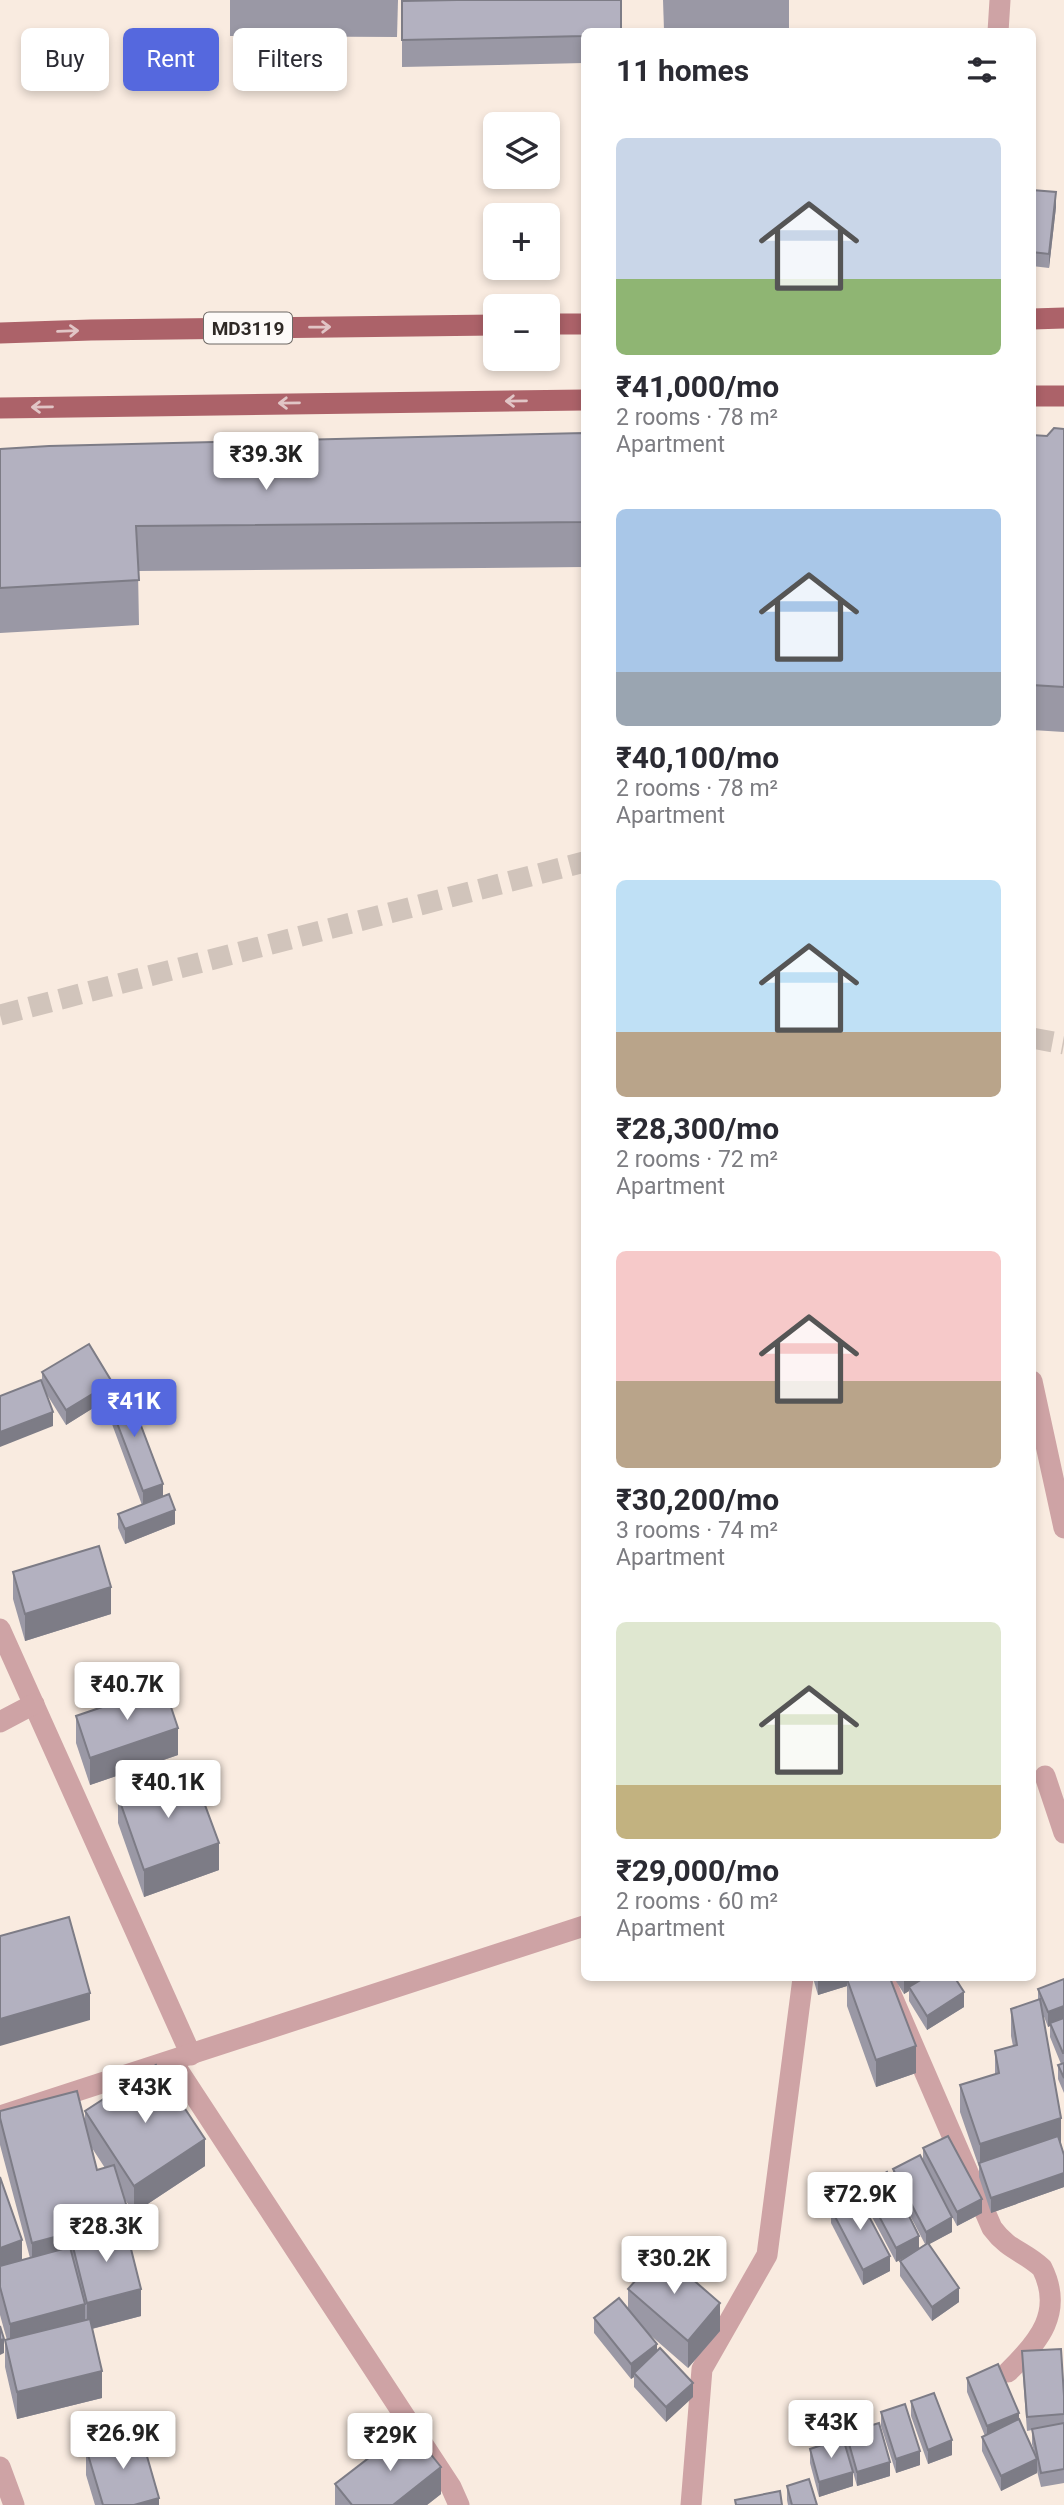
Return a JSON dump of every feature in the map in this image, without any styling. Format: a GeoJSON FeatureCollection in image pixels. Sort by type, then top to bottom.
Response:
{"type":"FeatureCollection","features":[{"type":"Feature","properties":{"kind":"main road"},"geometry":{"type":"LineString","coordinates":[[1036,319],[1064,318]]}},
{"type":"Feature","properties":{"kind":"main road"},"geometry":{"type":"LineString","coordinates":[[560,324],[581,324]]}},
{"type":"Feature","properties":{"kind":"main road","name":"MD3119"},"geometry":{"type":"LineString","coordinates":[[0,333],[483,325]]}},
{"type":"Feature","properties":{"kind":"main road"},"geometry":{"type":"LineString","coordinates":[[1036,396],[1064,396]]}},
{"type":"Feature","properties":{"kind":"main road"},"geometry":{"type":"LineString","coordinates":[[0,408],[581,400]]}},
{"type":"Feature","properties":{"kind":"street"},"geometry":{"type":"LineString","coordinates":[[998,28],[1000,0]]}},
{"type":"Feature","properties":{"kind":"street"},"geometry":{"type":"LineString","coordinates":[[1036,1399],[1064,1528]]}},
{"type":"Feature","properties":{"kind":"street"},"geometry":{"type":"LineString","coordinates":[[0,1629],[182,2058],[451,2487],[459,2505]]}},
{"type":"Feature","properties":{"kind":"street"},"geometry":{"type":"LineString","coordinates":[[0,1723],[34,1704]]}},
{"type":"Feature","properties":{"kind":"street"},"geometry":{"type":"LineString","coordinates":[[1047,1775],[1064,1833]]}},
{"type":"Feature","properties":{"kind":"street"},"geometry":{"type":"LineString","coordinates":[[0,2116],[581,1927]]}},
{"type":"Feature","properties":{"kind":"street"},"geometry":{"type":"LineString","coordinates":[[691,2505],[702,2369],[767,2255],[803,1981]]}},
{"type":"Feature","properties":{"kind":"street"},"geometry":{"type":"LineString","coordinates":[[885,1981],[992,2228],[1002,2243],[1042,2268],[1059,2293],[1061,2311],[1053,2328],[1008,2372]]}},
{"type":"Feature","properties":{"kind":"street"},"geometry":{"type":"LineString","coordinates":[[0,2467],[14,2505]]}},
{"type":"Feature","properties":{"kind":"building"},"geometry":{"type":"Polygon","coordinates":[[[621,0],[621,28],[581,28],[581,36],[402,40],[402,1],[621,0]]]}},
{"type":"Feature","properties":{"kind":"building"},"geometry":{"type":"Polygon","coordinates":[[[1036,190],[1056,192],[1049,254],[1036,252],[1036,190]]]}},
{"type":"Feature","properties":{"kind":"building"},"geometry":{"type":"Polygon","coordinates":[[[1054,428],[1064,429],[1064,687],[1036,685],[1036,435],[1047,436],[1054,428]]]}},
{"type":"Feature","properties":{"kind":"building"},"geometry":{"type":"Polygon","coordinates":[[[581,433],[581,522],[136,526],[139,580],[0,588],[0,449],[581,433]]]}},
{"type":"Feature","properties":{"kind":"building"},"geometry":{"type":"Polygon","coordinates":[[[89,1344],[112,1382],[66,1410],[42,1372],[89,1344]]]}},
{"type":"Feature","properties":{"kind":"building"},"geometry":{"type":"Polygon","coordinates":[[[41,1380],[53,1412],[0,1432],[0,1396],[41,1380]]]}},
{"type":"Feature","properties":{"kind":"building"},"geometry":{"type":"Polygon","coordinates":[[[126,1386],[163,1484],[143,1491],[106,1394],[126,1386]]]}},
{"type":"Feature","properties":{"kind":"building"},"geometry":{"type":"Polygon","coordinates":[[[169,1494],[175,1510],[125,1529],[118,1514],[169,1494]]]}},
{"type":"Feature","properties":{"kind":"building"},"geometry":{"type":"Polygon","coordinates":[[[99,1546],[111,1587],[25,1614],[13,1572],[99,1546]]]}},
{"type":"Feature","properties":{"kind":"building"},"geometry":{"type":"Polygon","coordinates":[[[164,1686],[178,1728],[90,1758],[76,1716],[164,1686]]]}},
{"type":"Feature","properties":{"kind":"building"},"geometry":{"type":"Polygon","coordinates":[[[192,1770],[219,1843],[144,1870],[118,1796],[192,1770]]]}},
{"type":"Feature","properties":{"kind":"building"},"geometry":{"type":"Polygon","coordinates":[[[69,1917],[90,1993],[0,2019],[0,1936],[69,1917]]]}},
{"type":"Feature","properties":{"kind":"building"},"geometry":{"type":"Polygon","coordinates":[[[1064,1979],[1064,2006],[1048,2012],[1038,1989],[1064,1979]]]}},
{"type":"Feature","properties":{"kind":"building"},"geometry":{"type":"Polygon","coordinates":[[[848,1981],[891,1981],[916,2046],[876,2060],[848,1981]]]}},
{"type":"Feature","properties":{"kind":"building"},"geometry":{"type":"Polygon","coordinates":[[[919,1981],[957,1981],[964,1992],[927,2016],[909,1987],[919,1981]]]}},
{"type":"Feature","properties":{"kind":"building"},"geometry":{"type":"Polygon","coordinates":[[[1040,1999],[1061,2118],[980,2144],[960,2085],[999,2073],[995,2051],[1017,2045],[1011,2009],[1040,1999]]]}},
{"type":"Feature","properties":{"kind":"building"},"geometry":{"type":"Polygon","coordinates":[[[1064,2018],[1064,2053],[1063,2053],[1050,2023],[1064,2018]]]}},
{"type":"Feature","properties":{"kind":"building"},"geometry":{"type":"Polygon","coordinates":[[[1064,2063],[1064,2078],[1058,2065],[1064,2063]]]}},
{"type":"Feature","properties":{"kind":"building"},"geometry":{"type":"Polygon","coordinates":[[[156,2065],[205,2139],[134,2186],[85,2111],[156,2065]]]}},
{"type":"Feature","properties":{"kind":"building"},"geometry":{"type":"Polygon","coordinates":[[[77,2091],[97,2170],[114,2165],[130,2217],[32,2243],[0,2111],[77,2091]]]}},
{"type":"Feature","properties":{"kind":"building"},"geometry":{"type":"Polygon","coordinates":[[[948,2136],[982,2199],[957,2212],[923,2148],[948,2136]]]}},
{"type":"Feature","properties":{"kind":"building"},"geometry":{"type":"Polygon","coordinates":[[[1058,2136],[1064,2155],[1064,2173],[991,2198],[979,2163],[1058,2136]]]}},
{"type":"Feature","properties":{"kind":"building"},"geometry":{"type":"Polygon","coordinates":[[[920,2155],[952,2217],[926,2232],[893,2169],[920,2155]]]}},
{"type":"Feature","properties":{"kind":"building"},"geometry":{"type":"Polygon","coordinates":[[[887,2172],[919,2236],[896,2248],[863,2186],[887,2172]]]}},
{"type":"Feature","properties":{"kind":"building"},"geometry":{"type":"Polygon","coordinates":[[[0,2177],[22,2240],[0,2248],[0,2177]]]}},
{"type":"Feature","properties":{"kind":"building"},"geometry":{"type":"Polygon","coordinates":[[[857,2194],[890,2256],[863,2270],[831,2209],[857,2194]]]}},
{"type":"Feature","properties":{"kind":"building"},"geometry":{"type":"Polygon","coordinates":[[[125,2225],[141,2289],[87,2303],[71,2239],[125,2225]]]}},
{"type":"Feature","properties":{"kind":"building"},"geometry":{"type":"Polygon","coordinates":[[[928,2243],[959,2288],[932,2307],[900,2261],[928,2243]]]}},
{"type":"Feature","properties":{"kind":"building"},"geometry":{"type":"Polygon","coordinates":[[[70,2247],[85,2304],[10,2324],[0,2287],[0,2266],[70,2247]]]}},
{"type":"Feature","properties":{"kind":"building"},"geometry":{"type":"Polygon","coordinates":[[[661,2252],[720,2303],[688,2341],[628,2289],[661,2252]]]}},
{"type":"Feature","properties":{"kind":"building"},"geometry":{"type":"Polygon","coordinates":[[[619,2298],[657,2344],[631,2364],[594,2318],[619,2298]]]}},
{"type":"Feature","properties":{"kind":"building"},"geometry":{"type":"Polygon","coordinates":[[[90,2319],[102,2371],[17,2392],[5,2340],[90,2319]]]}},
{"type":"Feature","properties":{"kind":"building"},"geometry":{"type":"Polygon","coordinates":[[[660,2348],[693,2383],[666,2407],[634,2373],[660,2348]]]}},
{"type":"Feature","properties":{"kind":"building"},"geometry":{"type":"Polygon","coordinates":[[[1061,2349],[1064,2414],[1027,2417],[1022,2351],[1061,2349]]]}},
{"type":"Feature","properties":{"kind":"building"},"geometry":{"type":"Polygon","coordinates":[[[998,2364],[1019,2413],[987,2426],[967,2378],[998,2364]]]}},
{"type":"Feature","properties":{"kind":"building"},"geometry":{"type":"Polygon","coordinates":[[[934,2393],[952,2440],[928,2450],[911,2401],[934,2393]]]}},
{"type":"Feature","properties":{"kind":"building"},"geometry":{"type":"Polygon","coordinates":[[[905,2404],[920,2451],[896,2459],[881,2412],[905,2404]]]}},
{"type":"Feature","properties":{"kind":"building"},"geometry":{"type":"Polygon","coordinates":[[[1019,2419],[1037,2459],[1001,2476],[982,2437],[1019,2419]]]}},
{"type":"Feature","properties":{"kind":"building"},"geometry":{"type":"Polygon","coordinates":[[[879,2423],[890,2462],[857,2472],[846,2433],[879,2423]]]}},
{"type":"Feature","properties":{"kind":"building"},"geometry":{"type":"Polygon","coordinates":[[[1064,2423],[1064,2469],[1041,2473],[1032,2429],[1064,2423]]]}},
{"type":"Feature","properties":{"kind":"building"},"geometry":{"type":"Polygon","coordinates":[[[409,2427],[441,2467],[393,2505],[352,2505],[335,2484],[409,2427]]]}},
{"type":"Feature","properties":{"kind":"building"},"geometry":{"type":"Polygon","coordinates":[[[140,2432],[159,2498],[134,2505],[103,2505],[86,2448],[140,2432]]]}},
{"type":"Feature","properties":{"kind":"building"},"geometry":{"type":"Polygon","coordinates":[[[843,2438],[853,2472],[819,2482],[810,2449],[843,2438]]]}},
{"type":"Feature","properties":{"kind":"building"},"geometry":{"type":"Polygon","coordinates":[[[809,2479],[817,2505],[792,2505],[787,2486],[809,2479]]]}},
{"type":"Feature","properties":{"kind":"building"},"geometry":{"type":"Polygon","coordinates":[[[780,2491],[782,2505],[736,2505],[735,2500],[780,2491]]]}},
{"type":"Feature","properties":{"kind":"tunnel"},"geometry":{"type":"LineString","coordinates":[[0,1015],[581,863]]}},
{"type":"Feature","properties":{"kind":"tunnel"},"geometry":{"type":"LineString","coordinates":[[1036,1039],[1064,1044]]}}]}
